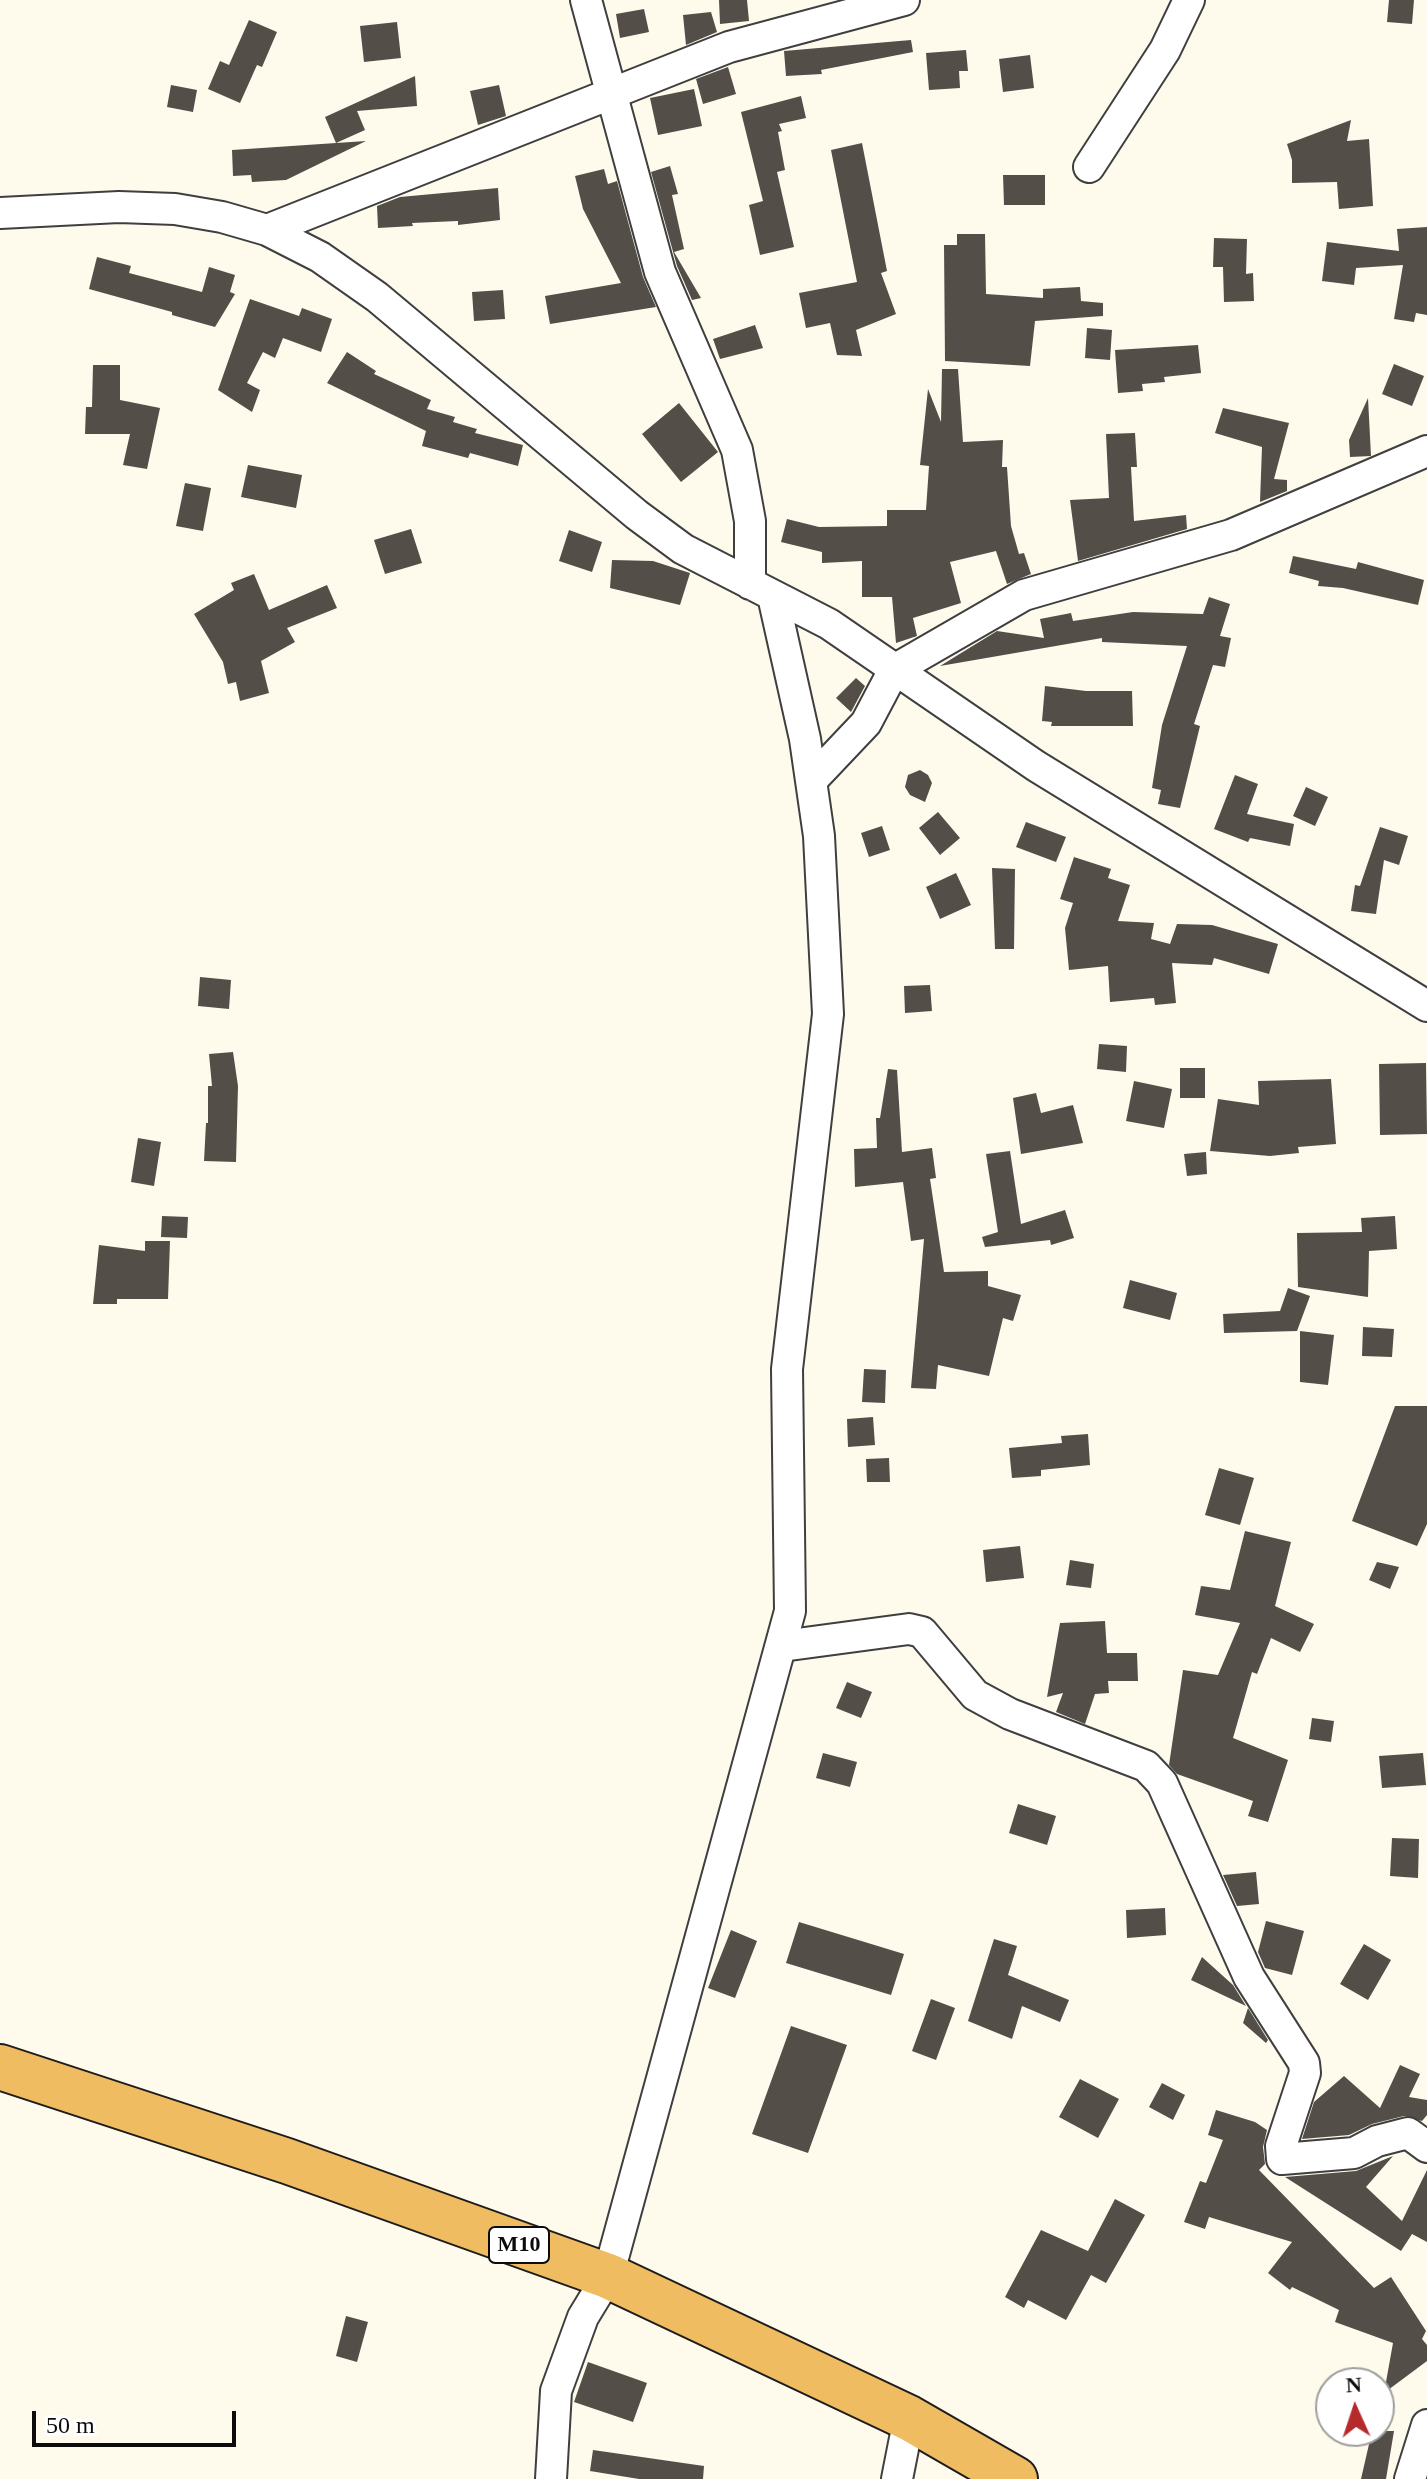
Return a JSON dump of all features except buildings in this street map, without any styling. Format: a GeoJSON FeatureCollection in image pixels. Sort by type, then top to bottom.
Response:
{"type":"FeatureCollection","features":[{"type":"Feature","properties":{"kind":"highway","name":"M10"},"geometry":{"type":"LineString","coordinates":[[0,2067],[287,2161],[608,2276],[909,2418],[1015,2479]]}},
{"type":"Feature","properties":{"kind":"street"},"geometry":{"type":"LineString","coordinates":[[551,2479],[556,2391],[583,2317],[608,2276],[790,1611],[792,1565],[787,1369],[828,1014],[824,888],[812,780],[762,590],[737,450],[660,272],[586,0]]}},
{"type":"Feature","properties":{"kind":"street"},"geometry":{"type":"LineString","coordinates":[[267,230],[389,179],[613,95],[729,47],[904,0]]}},
{"type":"Feature","properties":{"kind":"street"},"geometry":{"type":"LineString","coordinates":[[1089,167],[1165,50],[1189,0]]}},
{"type":"Feature","properties":{"kind":"street"},"geometry":{"type":"LineString","coordinates":[[0,213],[119,207],[175,209],[222,217],[267,230],[320,257],[377,297],[637,515],[683,549],[829,624],[973,725],[1164,847],[1427,1006]]}},
{"type":"Feature","properties":{"kind":"street"},"geometry":{"type":"LineString","coordinates":[[812,780],[866,723],[894,670],[1024,595],[1231,535],[1427,451]]}},
{"type":"Feature","properties":{"kind":"street"},"geometry":{"type":"LineString","coordinates":[[782,1646],[909,1629],[922,1632],[975,1695],[1010,1714],[1146,1766],[1162,1783],[1249,1977],[1304,2063],[1303,2081],[1281,2146],[1282,2159],[1354,2153],[1383,2138],[1408,2133],[1427,2147]]}},
{"type":"Feature","properties":{"kind":"street"},"geometry":{"type":"LineString","coordinates":[[897,2479],[909,2418]]}},
{"type":"Feature","properties":{"kind":"street"},"geometry":{"type":"LineString","coordinates":[[1410,2479],[1427,2425]]}}]}
